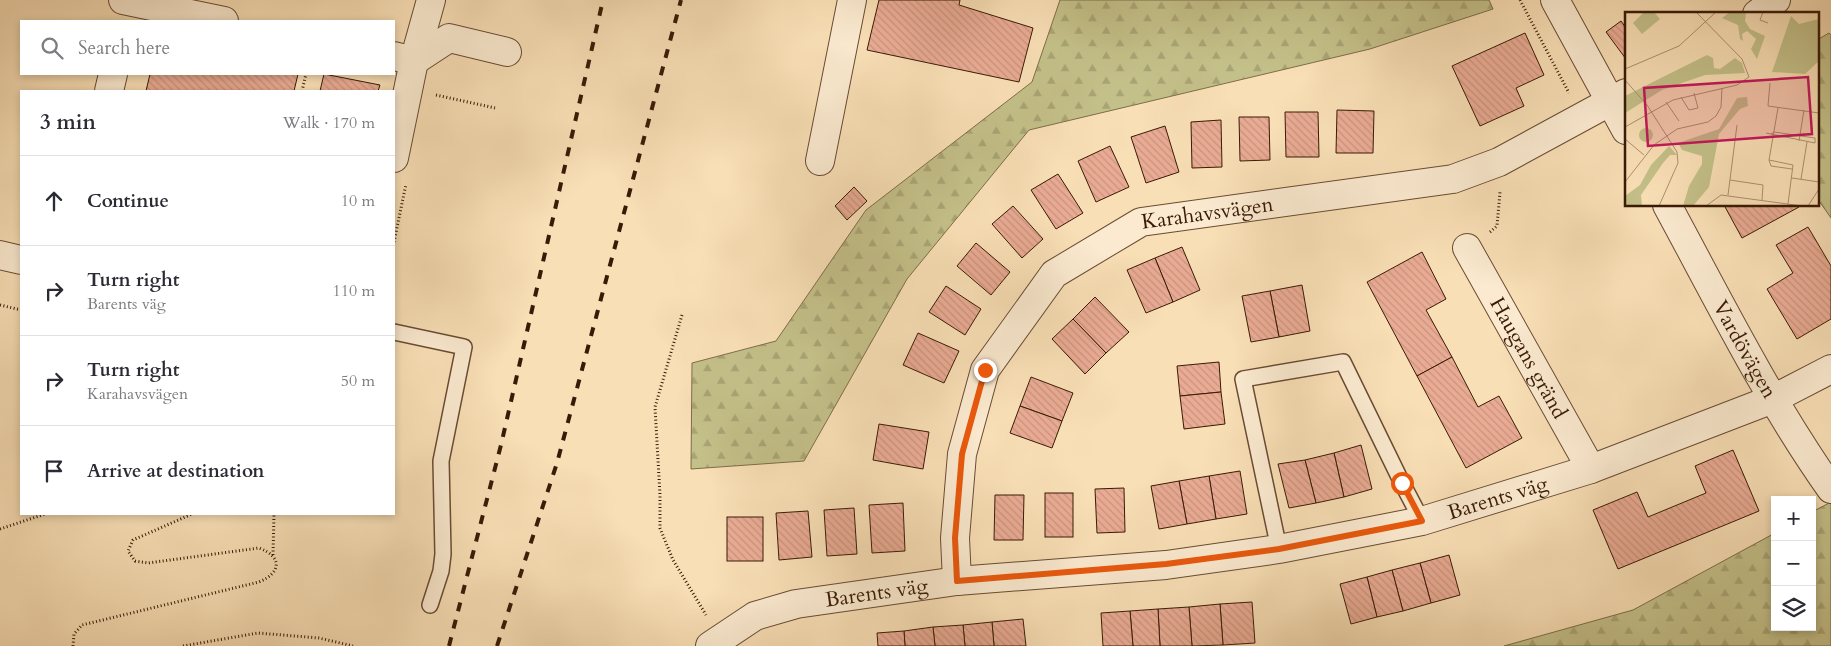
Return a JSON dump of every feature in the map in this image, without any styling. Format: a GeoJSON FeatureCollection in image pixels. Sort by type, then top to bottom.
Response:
{"type":"FeatureCollection","features":[{"type":"Feature","properties":{"kind":"street"},"geometry":{"type":"LineString","coordinates":[[820,161],[852,0]]}},
{"type":"Feature","properties":{"kind":"street"},"geometry":{"type":"LineString","coordinates":[[1555,0],[1618,98],[1625,126]]}},
{"type":"Feature","properties":{"kind":"street"},"geometry":{"type":"LineString","coordinates":[[1760,12],[1776,0]]}},
{"type":"Feature","properties":{"kind":"street"},"geometry":{"type":"LineString","coordinates":[[425,1],[449,38]]}},
{"type":"Feature","properties":{"kind":"street"},"geometry":{"type":"LineString","coordinates":[[395,148],[404,59],[425,1]]}},
{"type":"Feature","properties":{"kind":"street"},"geometry":{"type":"LineString","coordinates":[[128,6],[218,20]]}},
{"type":"Feature","properties":{"kind":"street"},"geometry":{"type":"LineString","coordinates":[[404,59],[449,38],[507,52]]}},
{"type":"Feature","properties":{"kind":"street"},"geometry":{"type":"LineString","coordinates":[[109,90],[114,75]]}},
{"type":"Feature","properties":{"kind":"street","name":"Karahavsvägen"},"geometry":{"type":"LineString","coordinates":[[957,581],[955,538],[962,454],[985,370],[1054,274],[1141,222],[1453,178],[1499,162],[1618,98]]}},
{"type":"Feature","properties":{"kind":"street","name":"Vardövägen"},"geometry":{"type":"LineString","coordinates":[[1668,206],[1773,399],[1831,490]]}},
{"type":"Feature","properties":{"kind":"street","name":"Haugans gränd"},"geometry":{"type":"LineString","coordinates":[[1467,248],[1590,469]]}},
{"type":"Feature","properties":{"kind":"street"},"geometry":{"type":"LineString","coordinates":[[0,255],[20,260]]}},
{"type":"Feature","properties":{"kind":"street","name":"Barents väg"},"geometry":{"type":"LineString","coordinates":[[715,643],[755,616],[796,604],[957,581],[1156,566],[1279,549],[1422,521],[1590,469],[1773,399],[1831,368]]}},
{"type":"Feature","properties":{"kind":"lane"},"geometry":{"type":"LineString","coordinates":[[395,332],[464,347],[441,461],[443,554],[441,571],[430,605]]}},
{"type":"Feature","properties":{"kind":"lane"},"geometry":{"type":"LineString","coordinates":[[1279,549],[1243,379],[1343,362],[1422,521]]}},
{"type":"Feature","properties":{"kind":"path"},"geometry":{"type":"LineString","coordinates":[[1520,0],[1582,118]]}},
{"type":"Feature","properties":{"kind":"path"},"geometry":{"type":"LineString","coordinates":[[302,90],[306,75]]}},
{"type":"Feature","properties":{"kind":"path"},"geometry":{"type":"LineString","coordinates":[[434,95],[495,108]]}},
{"type":"Feature","properties":{"kind":"path"},"geometry":{"type":"LineString","coordinates":[[1497,226],[1500,195]]}},
{"type":"Feature","properties":{"kind":"path"},"geometry":{"type":"LineString","coordinates":[[0,305],[20,310]]}},
{"type":"Feature","properties":{"kind":"path"},"geometry":{"type":"LineString","coordinates":[[682,315],[655,406],[660,528],[715,643]]}},
{"type":"Feature","properties":{"kind":"path"},"geometry":{"type":"LineString","coordinates":[[0,529],[42,515]]}},
{"type":"Feature","properties":{"kind":"path"},"geometry":{"type":"LineString","coordinates":[[190,515],[133,540],[128,551],[131,557],[141,563],[259,548],[273,555]]}},
{"type":"Feature","properties":{"kind":"path"},"geometry":{"type":"LineString","coordinates":[[72,646],[74,634],[82,625],[267,578],[272,574],[277,564],[273,555],[274,515]]}},
{"type":"Feature","properties":{"kind":"path"},"geometry":{"type":"LineString","coordinates":[[183,646],[258,633],[304,636],[353,646]]}},
{"type":"Feature","properties":{"kind":"green space"},"geometry":{"type":"Polygon","coordinates":[[[1060,0],[1489,0],[1493,9],[1370,49],[1029,130],[907,279],[804,461],[691,469],[692,363],[776,341],[866,210],[1032,82],[1060,0]]]}},
{"type":"Feature","properties":{"kind":"green space"},"geometry":{"type":"Polygon","coordinates":[[[1829,33],[1831,35],[1831,218],[1818,199],[1818,39],[1829,33]]]}},
{"type":"Feature","properties":{"kind":"green space"},"geometry":{"type":"Polygon","coordinates":[[[1831,502],[1831,646],[1504,646],[1633,610],[1771,535],[1771,631],[1816,631],[1816,510],[1831,502]]]}},
{"type":"Feature","properties":{"kind":"building"},"geometry":{"type":"Polygon","coordinates":[[[879,0],[960,0],[959,5],[1033,28],[1019,82],[867,50],[879,0]]]}},
{"type":"Feature","properties":{"kind":"building"},"geometry":{"type":"Polygon","coordinates":[[[1621,21],[1625,27],[1625,58],[1606,32],[1621,21]]]}},
{"type":"Feature","properties":{"kind":"building"},"geometry":{"type":"Polygon","coordinates":[[[1525,33],[1544,75],[1516,88],[1524,106],[1480,126],[1452,66],[1525,33]]]}},
{"type":"Feature","properties":{"kind":"building"},"geometry":{"type":"Polygon","coordinates":[[[150,75],[298,75],[294,90],[146,90],[150,75]]]}},
{"type":"Feature","properties":{"kind":"building"},"geometry":{"type":"Polygon","coordinates":[[[324,75],[380,85],[378,90],[320,90],[324,75]]]}},
{"type":"Feature","properties":{"kind":"building"},"geometry":{"type":"Polygon","coordinates":[[[1337,110],[1374,111],[1373,153],[1336,153],[1337,110]]]}},
{"type":"Feature","properties":{"kind":"building"},"geometry":{"type":"Polygon","coordinates":[[[1285,112],[1318,112],[1319,157],[1286,157],[1285,112]]]}},
{"type":"Feature","properties":{"kind":"building"},"geometry":{"type":"Polygon","coordinates":[[[1239,117],[1269,117],[1270,160],[1240,161],[1239,117]]]}},
{"type":"Feature","properties":{"kind":"building"},"geometry":{"type":"Polygon","coordinates":[[[1221,120],[1222,167],[1192,168],[1191,122],[1221,120]]]}},
{"type":"Feature","properties":{"kind":"building"},"geometry":{"type":"Polygon","coordinates":[[[1165,126],[1179,172],[1146,183],[1131,137],[1165,126]]]}},
{"type":"Feature","properties":{"kind":"building"},"geometry":{"type":"Polygon","coordinates":[[[1110,146],[1129,187],[1096,202],[1078,161],[1110,146]]]}},
{"type":"Feature","properties":{"kind":"building"},"geometry":{"type":"Polygon","coordinates":[[[1058,174],[1083,213],[1056,229],[1031,190],[1058,174]]]}},
{"type":"Feature","properties":{"kind":"building"},"geometry":{"type":"Polygon","coordinates":[[[854,187],[867,201],[847,220],[835,206],[854,187]]]}},
{"type":"Feature","properties":{"kind":"building"},"geometry":{"type":"Polygon","coordinates":[[[1013,206],[1043,239],[1022,258],[992,224],[1013,206]]]}},
{"type":"Feature","properties":{"kind":"building"},"geometry":{"type":"Polygon","coordinates":[[[1725,206],[1799,206],[1799,207],[1742,238],[1725,206]]]}},
{"type":"Feature","properties":{"kind":"building"},"geometry":{"type":"Polygon","coordinates":[[[1808,227],[1831,266],[1831,319],[1797,339],[1767,289],[1793,273],[1776,245],[1808,227]]]}},
{"type":"Feature","properties":{"kind":"building"},"geometry":{"type":"Polygon","coordinates":[[[976,243],[1010,272],[991,295],[957,266],[976,243]]]}},
{"type":"Feature","properties":{"kind":"building"},"geometry":{"type":"Polygon","coordinates":[[[1182,247],[1200,290],[1173,302],[1155,258],[1182,247]]]}},
{"type":"Feature","properties":{"kind":"building"},"geometry":{"type":"Polygon","coordinates":[[[1422,252],[1446,299],[1426,310],[1452,357],[1417,376],[1367,282],[1422,252]]]}},
{"type":"Feature","properties":{"kind":"building"},"geometry":{"type":"Polygon","coordinates":[[[1155,258],[1173,302],[1146,313],[1127,270],[1155,258]]]}},
{"type":"Feature","properties":{"kind":"building"},"geometry":{"type":"Polygon","coordinates":[[[1302,285],[1310,331],[1279,337],[1270,291],[1302,285]]]}},
{"type":"Feature","properties":{"kind":"building"},"geometry":{"type":"Polygon","coordinates":[[[946,286],[981,309],[965,335],[929,312],[946,286]]]}},
{"type":"Feature","properties":{"kind":"building"},"geometry":{"type":"Polygon","coordinates":[[[1270,291],[1279,337],[1251,342],[1242,296],[1270,291]]]}},
{"type":"Feature","properties":{"kind":"building"},"geometry":{"type":"Polygon","coordinates":[[[1095,297],[1129,332],[1106,353],[1073,319],[1095,297]]]}},
{"type":"Feature","properties":{"kind":"building"},"geometry":{"type":"Polygon","coordinates":[[[1073,319],[1106,353],[1085,374],[1052,339],[1073,319]]]}},
{"type":"Feature","properties":{"kind":"building"},"geometry":{"type":"Polygon","coordinates":[[[918,333],[959,351],[944,383],[903,365],[918,333]]]}},
{"type":"Feature","properties":{"kind":"building"},"geometry":{"type":"Polygon","coordinates":[[[1452,357],[1478,407],[1499,396],[1522,438],[1466,468],[1417,376],[1452,357]]]}},
{"type":"Feature","properties":{"kind":"building"},"geometry":{"type":"Polygon","coordinates":[[[1219,362],[1221,392],[1180,396],[1177,366],[1219,362]]]}},
{"type":"Feature","properties":{"kind":"building"},"geometry":{"type":"Polygon","coordinates":[[[1031,377],[1073,393],[1062,421],[1020,406],[1031,377]]]}},
{"type":"Feature","properties":{"kind":"building"},"geometry":{"type":"Polygon","coordinates":[[[1221,392],[1225,424],[1184,429],[1180,396],[1221,392]]]}},
{"type":"Feature","properties":{"kind":"building"},"geometry":{"type":"Polygon","coordinates":[[[1020,406],[1062,421],[1052,448],[1010,433],[1020,406]]]}},
{"type":"Feature","properties":{"kind":"building"},"geometry":{"type":"Polygon","coordinates":[[[879,424],[929,432],[923,469],[873,460],[879,424]]]}},
{"type":"Feature","properties":{"kind":"building"},"geometry":{"type":"Polygon","coordinates":[[[1361,445],[1372,489],[1344,497],[1334,453],[1361,445]]]}},
{"type":"Feature","properties":{"kind":"building"},"geometry":{"type":"Polygon","coordinates":[[[1733,450],[1759,511],[1618,569],[1593,510],[1637,492],[1648,517],[1706,493],[1695,466],[1733,450]]]}},
{"type":"Feature","properties":{"kind":"building"},"geometry":{"type":"Polygon","coordinates":[[[1334,453],[1344,497],[1316,503],[1305,460],[1334,453]]]}},
{"type":"Feature","properties":{"kind":"building"},"geometry":{"type":"Polygon","coordinates":[[[1305,460],[1316,503],[1289,508],[1278,464],[1305,460]]]}},
{"type":"Feature","properties":{"kind":"building"},"geometry":{"type":"Polygon","coordinates":[[[1240,471],[1247,514],[1216,519],[1209,476],[1240,471]]]}},
{"type":"Feature","properties":{"kind":"building"},"geometry":{"type":"Polygon","coordinates":[[[1209,476],[1216,519],[1187,524],[1179,481],[1209,476]]]}},
{"type":"Feature","properties":{"kind":"building"},"geometry":{"type":"Polygon","coordinates":[[[1179,481],[1187,524],[1159,529],[1151,486],[1179,481]]]}},
{"type":"Feature","properties":{"kind":"building"},"geometry":{"type":"Polygon","coordinates":[[[1124,488],[1125,532],[1097,533],[1095,489],[1124,488]]]}},
{"type":"Feature","properties":{"kind":"building"},"geometry":{"type":"Polygon","coordinates":[[[1045,493],[1073,493],[1073,537],[1045,537],[1045,493]]]}},
{"type":"Feature","properties":{"kind":"building"},"geometry":{"type":"Polygon","coordinates":[[[995,495],[1024,495],[1023,540],[994,540],[995,495]]]}},
{"type":"Feature","properties":{"kind":"building"},"geometry":{"type":"Polygon","coordinates":[[[903,503],[905,551],[872,553],[869,505],[903,503]]]}},
{"type":"Feature","properties":{"kind":"building"},"geometry":{"type":"Polygon","coordinates":[[[854,508],[857,554],[827,556],[824,510],[854,508]]]}},
{"type":"Feature","properties":{"kind":"building"},"geometry":{"type":"Polygon","coordinates":[[[808,511],[812,557],[779,560],[776,513],[808,511]]]}},
{"type":"Feature","properties":{"kind":"building"},"geometry":{"type":"Polygon","coordinates":[[[727,517],[763,517],[763,561],[727,561],[727,517]]]}},
{"type":"Feature","properties":{"kind":"building"},"geometry":{"type":"Polygon","coordinates":[[[1449,555],[1460,595],[1431,603],[1420,563],[1449,555]]]}},
{"type":"Feature","properties":{"kind":"building"},"geometry":{"type":"Polygon","coordinates":[[[1420,563],[1431,603],[1403,611],[1392,570],[1420,563]]]}},
{"type":"Feature","properties":{"kind":"building"},"geometry":{"type":"Polygon","coordinates":[[[1392,570],[1403,611],[1377,617],[1367,577],[1392,570]]]}},
{"type":"Feature","properties":{"kind":"building"},"geometry":{"type":"Polygon","coordinates":[[[1367,577],[1377,617],[1351,624],[1340,584],[1367,577]]]}},
{"type":"Feature","properties":{"kind":"building"},"geometry":{"type":"Polygon","coordinates":[[[1252,602],[1255,643],[1223,645],[1220,604],[1252,602]]]}},
{"type":"Feature","properties":{"kind":"building"},"geometry":{"type":"Polygon","coordinates":[[[1220,604],[1223,645],[1192,646],[1189,607],[1220,604]]]}},
{"type":"Feature","properties":{"kind":"building"},"geometry":{"type":"Polygon","coordinates":[[[1189,607],[1192,646],[1160,646],[1158,609],[1189,607]]]}},
{"type":"Feature","properties":{"kind":"building"},"geometry":{"type":"Polygon","coordinates":[[[1158,609],[1160,646],[1133,646],[1130,611],[1158,609]]]}},
{"type":"Feature","properties":{"kind":"building"},"geometry":{"type":"Polygon","coordinates":[[[1130,611],[1133,646],[1103,646],[1101,613],[1130,611]]]}},
{"type":"Feature","properties":{"kind":"building"},"geometry":{"type":"Polygon","coordinates":[[[1023,619],[1026,646],[994,646],[992,622],[1023,619]]]}},
{"type":"Feature","properties":{"kind":"building"},"geometry":{"type":"Polygon","coordinates":[[[992,622],[994,646],[965,646],[963,625],[992,622]]]}},
{"type":"Feature","properties":{"kind":"building"},"geometry":{"type":"Polygon","coordinates":[[[963,625],[965,646],[935,646],[933,627],[963,625]]]}},
{"type":"Feature","properties":{"kind":"building"},"geometry":{"type":"Polygon","coordinates":[[[933,627],[935,646],[905,646],[904,631],[933,627]]]}},
{"type":"Feature","properties":{"kind":"building"},"geometry":{"type":"Polygon","coordinates":[[[904,631],[905,646],[878,646],[877,633],[904,631]]]}},
{"type":"Feature","properties":{"kind":"railway"},"geometry":{"type":"LineString","coordinates":[[449,646],[501,445],[603,0]]}},
{"type":"Feature","properties":{"kind":"railway"},"geometry":{"type":"LineString","coordinates":[[497,646],[557,463],[681,0]]}},
{"type":"Feature","properties":{"kind":"route"},"geometry":{"type":"LineString","coordinates":[[985,370],[962,454],[955,538],[957,581],[1058,575],[1166,564],[1279,549],[1422,521],[1402,483]]}}]}
